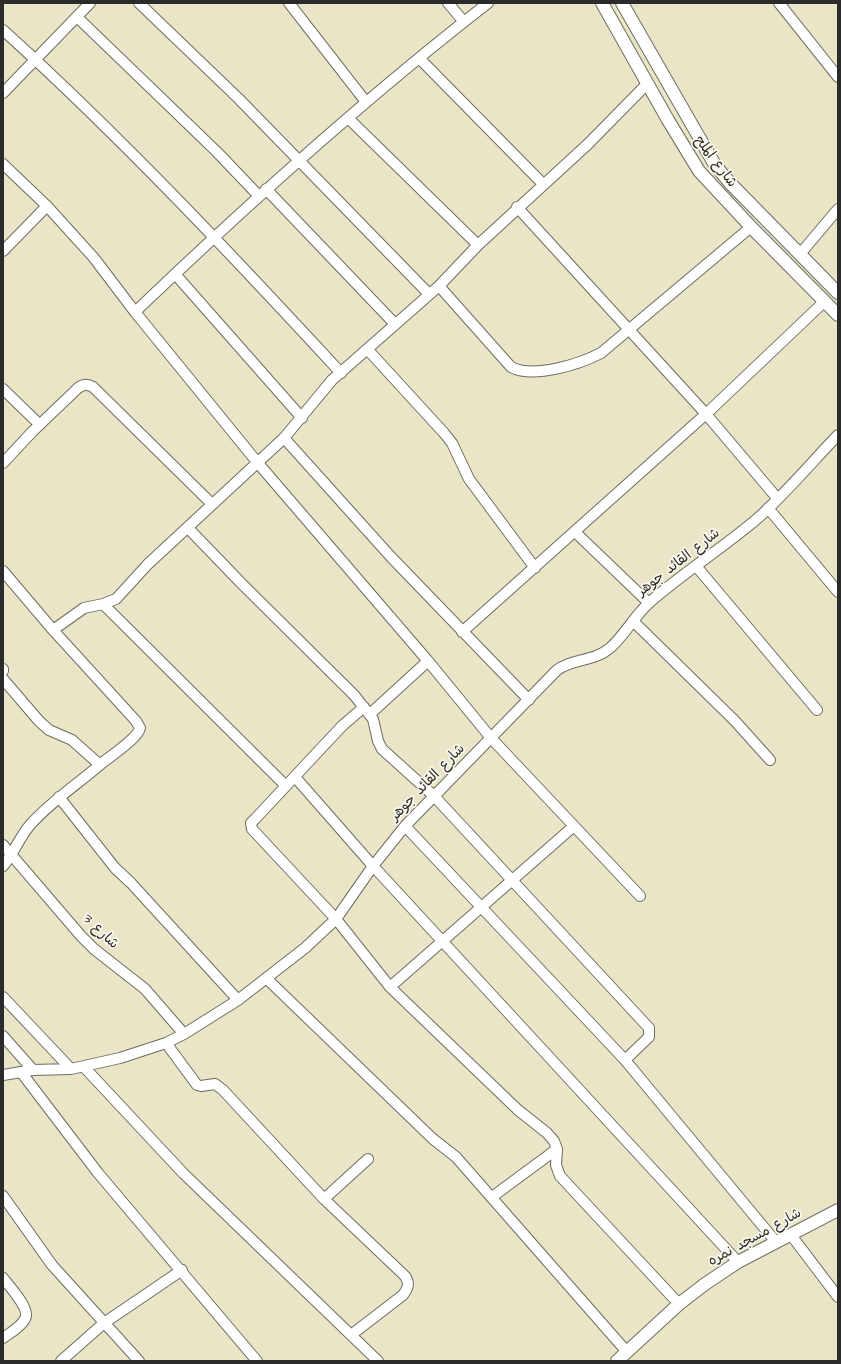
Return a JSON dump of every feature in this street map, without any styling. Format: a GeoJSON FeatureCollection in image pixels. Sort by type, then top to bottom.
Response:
{"type":"FeatureCollection","features":[{"type":"Feature","properties":{"kind":"street"},"geometry":{"type":"LineString","coordinates":[[3,93],[90,3]]}},
{"type":"Feature","properties":{"kind":"street"},"geometry":{"type":"LineString","coordinates":[[139,3],[299,160],[429,294]]}},
{"type":"Feature","properties":{"kind":"street"},"geometry":{"type":"LineString","coordinates":[[289,3],[366,102]]}},
{"type":"Feature","properties":{"kind":"street"},"geometry":{"type":"LineString","coordinates":[[448,3],[464,22]]}},
{"type":"Feature","properties":{"kind":"street"},"geometry":{"type":"LineString","coordinates":[[135,312],[215,236],[299,160],[349,119],[366,102],[488,3]]}},
{"type":"Feature","properties":{"kind":"street","name":"شارع الملح"},"geometry":{"type":"LineString","coordinates":[[602,3],[699,171],[751,227],[838,315]]}},
{"type":"Feature","properties":{"kind":"street","name":"شارع الملح"},"geometry":{"type":"LineString","coordinates":[[622,3],[715,165],[730,183],[838,292]]}},
{"type":"Feature","properties":{"kind":"street"},"geometry":{"type":"LineString","coordinates":[[779,3],[838,77]]}},
{"type":"Feature","properties":{"kind":"street"},"geometry":{"type":"LineString","coordinates":[[77,17],[217,152],[262,193],[395,324]]}},
{"type":"Feature","properties":{"kind":"street"},"geometry":{"type":"LineString","coordinates":[[3,30],[36,60],[215,236],[342,373]]}},
{"type":"Feature","properties":{"kind":"street"},"geometry":{"type":"LineString","coordinates":[[419,58],[543,184]]}},
{"type":"Feature","properties":{"kind":"street"},"geometry":{"type":"LineString","coordinates":[[53,630],[84,608],[103,604],[116,599],[148,564],[284,438],[302,418],[317,397],[395,324],[439,286],[517,207],[588,144],[648,83]]}},
{"type":"Feature","properties":{"kind":"street"},"geometry":{"type":"LineString","coordinates":[[349,119],[478,245]]}},
{"type":"Feature","properties":{"kind":"street"},"geometry":{"type":"LineString","coordinates":[[3,164],[47,206],[94,258],[135,312],[257,462],[428,661],[491,738],[640,896]]}},
{"type":"Feature","properties":{"kind":"street"},"geometry":{"type":"LineString","coordinates":[[3,251],[47,206]]}},
{"type":"Feature","properties":{"kind":"street"},"geometry":{"type":"LineString","coordinates":[[517,207],[706,414],[777,498]]}},
{"type":"Feature","properties":{"kind":"street"},"geometry":{"type":"LineString","coordinates":[[800,254],[838,209]]}},
{"type":"Feature","properties":{"kind":"street"},"geometry":{"type":"LineString","coordinates":[[439,286],[506,364],[517,371],[524,372],[575,365],[601,353],[751,227]]}},
{"type":"Feature","properties":{"kind":"street"},"geometry":{"type":"LineString","coordinates":[[175,274],[302,418]]}},
{"type":"Feature","properties":{"kind":"street"},"geometry":{"type":"LineString","coordinates":[[462,632],[706,414],[824,301]]}},
{"type":"Feature","properties":{"kind":"street"},"geometry":{"type":"LineString","coordinates":[[368,350],[444,432],[452,443],[472,483],[535,568]]}},
{"type":"Feature","properties":{"kind":"street"},"geometry":{"type":"LineString","coordinates":[[3,463],[39,424],[78,388],[83,385],[89,385],[212,504]]}},
{"type":"Feature","properties":{"kind":"street"},"geometry":{"type":"LineString","coordinates":[[3,389],[39,424]]}},
{"type":"Feature","properties":{"kind":"street","name":"شارع القائد جوهر"},"geometry":{"type":"LineString","coordinates":[[3,1075],[33,1070],[72,1069],[120,1058],[166,1043],[184,1034],[238,1000],[305,948],[336,920],[373,866],[405,826],[563,666],[601,654],[610,648],[649,603],[734,537],[768,508],[838,435]]}},
{"type":"Feature","properties":{"kind":"street"},"geometry":{"type":"LineString","coordinates":[[284,438],[390,557],[529,700]]}},
{"type":"Feature","properties":{"kind":"street"},"geometry":{"type":"LineString","coordinates":[[768,508],[838,592]]}},
{"type":"Feature","properties":{"kind":"street"},"geometry":{"type":"LineString","coordinates":[[188,528],[264,606],[354,694],[373,719],[378,741],[382,749],[434,796],[649,1028],[649,1037],[625,1060]]}},
{"type":"Feature","properties":{"kind":"street"},"geometry":{"type":"LineString","coordinates":[[575,532],[649,603]]}},
{"type":"Feature","properties":{"kind":"street"},"geometry":{"type":"LineString","coordinates":[[696,566],[817,710]]}},
{"type":"Feature","properties":{"kind":"street"},"geometry":{"type":"LineString","coordinates":[[3,571],[53,630],[139,725],[139,731],[137,734],[75,786],[59,797],[25,832],[12,855],[3,866]]}},
{"type":"Feature","properties":{"kind":"street"},"geometry":{"type":"LineString","coordinates":[[103,604],[286,786]]}},
{"type":"Feature","properties":{"kind":"street"},"geometry":{"type":"LineString","coordinates":[[633,621],[736,721],[770,760]]}},
{"type":"Feature","properties":{"kind":"street"},"geometry":{"type":"LineString","coordinates":[[428,661],[367,710],[342,726],[254,819],[251,826],[336,920],[390,987],[518,1110],[547,1133],[554,1141],[557,1149],[556,1165],[563,1180],[679,1304]]}},
{"type":"Feature","properties":{"kind":"street"},"geometry":{"type":"LineString","coordinates":[[3,679],[39,721],[50,730],[72,740],[100,765]]}},
{"type":"Feature","properties":{"kind":"street"},"geometry":{"type":"LineString","coordinates":[[295,777],[373,866],[738,1262]]}},
{"type":"Feature","properties":{"kind":"street"},"geometry":{"type":"LineString","coordinates":[[59,797],[115,868],[131,883],[238,1000]]}},
{"type":"Feature","properties":{"kind":"street"},"geometry":{"type":"LineString","coordinates":[[405,826],[625,1060],[776,1242]]}},
{"type":"Feature","properties":{"kind":"street"},"geometry":{"type":"LineString","coordinates":[[390,987],[574,826]]}},
{"type":"Feature","properties":{"kind":"street","name":"شارع 3"},"geometry":{"type":"LineString","coordinates":[[3,845],[81,936],[102,956],[145,989],[184,1034]]}},
{"type":"Feature","properties":{"kind":"street"},"geometry":{"type":"LineString","coordinates":[[266,978],[430,1136],[456,1157],[627,1352]]}},
{"type":"Feature","properties":{"kind":"street"},"geometry":{"type":"LineString","coordinates":[[3,997],[72,1069]]}},
{"type":"Feature","properties":{"kind":"street"},"geometry":{"type":"LineString","coordinates":[[3,1036],[33,1070]]}},
{"type":"Feature","properties":{"kind":"street"},"geometry":{"type":"LineString","coordinates":[[166,1043],[197,1085],[201,1086],[215,1084],[223,1090],[324,1199],[405,1276],[408,1289],[403,1295],[351,1335]]}},
{"type":"Feature","properties":{"kind":"street"},"geometry":{"type":"LineString","coordinates":[[84,1067],[182,1173],[378,1361]]}},
{"type":"Feature","properties":{"kind":"street"},"geometry":{"type":"LineString","coordinates":[[21,1072],[98,1173],[182,1270],[257,1361]]}},
{"type":"Feature","properties":{"kind":"street"},"geometry":{"type":"LineString","coordinates":[[492,1197],[557,1149]]}},
{"type":"Feature","properties":{"kind":"street"},"geometry":{"type":"LineString","coordinates":[[324,1199],[368,1159]]}},
{"type":"Feature","properties":{"kind":"street"},"geometry":{"type":"LineString","coordinates":[[3,1196],[52,1265],[139,1361]]}},
{"type":"Feature","properties":{"kind":"street","name":"شارع مسجد نمره"},"geometry":{"type":"LineString","coordinates":[[617,1361],[679,1304],[738,1262],[838,1210]]}},
{"type":"Feature","properties":{"kind":"street"},"geometry":{"type":"LineString","coordinates":[[791,1235],[838,1297]]}},
{"type":"Feature","properties":{"kind":"street"},"geometry":{"type":"LineString","coordinates":[[61,1361],[104,1324],[182,1270]]}},
{"type":"Feature","properties":{"kind":"street"},"geometry":{"type":"LineString","coordinates":[[3,1278],[25,1307],[26,1315],[25,1319],[3,1338]]}}]}
